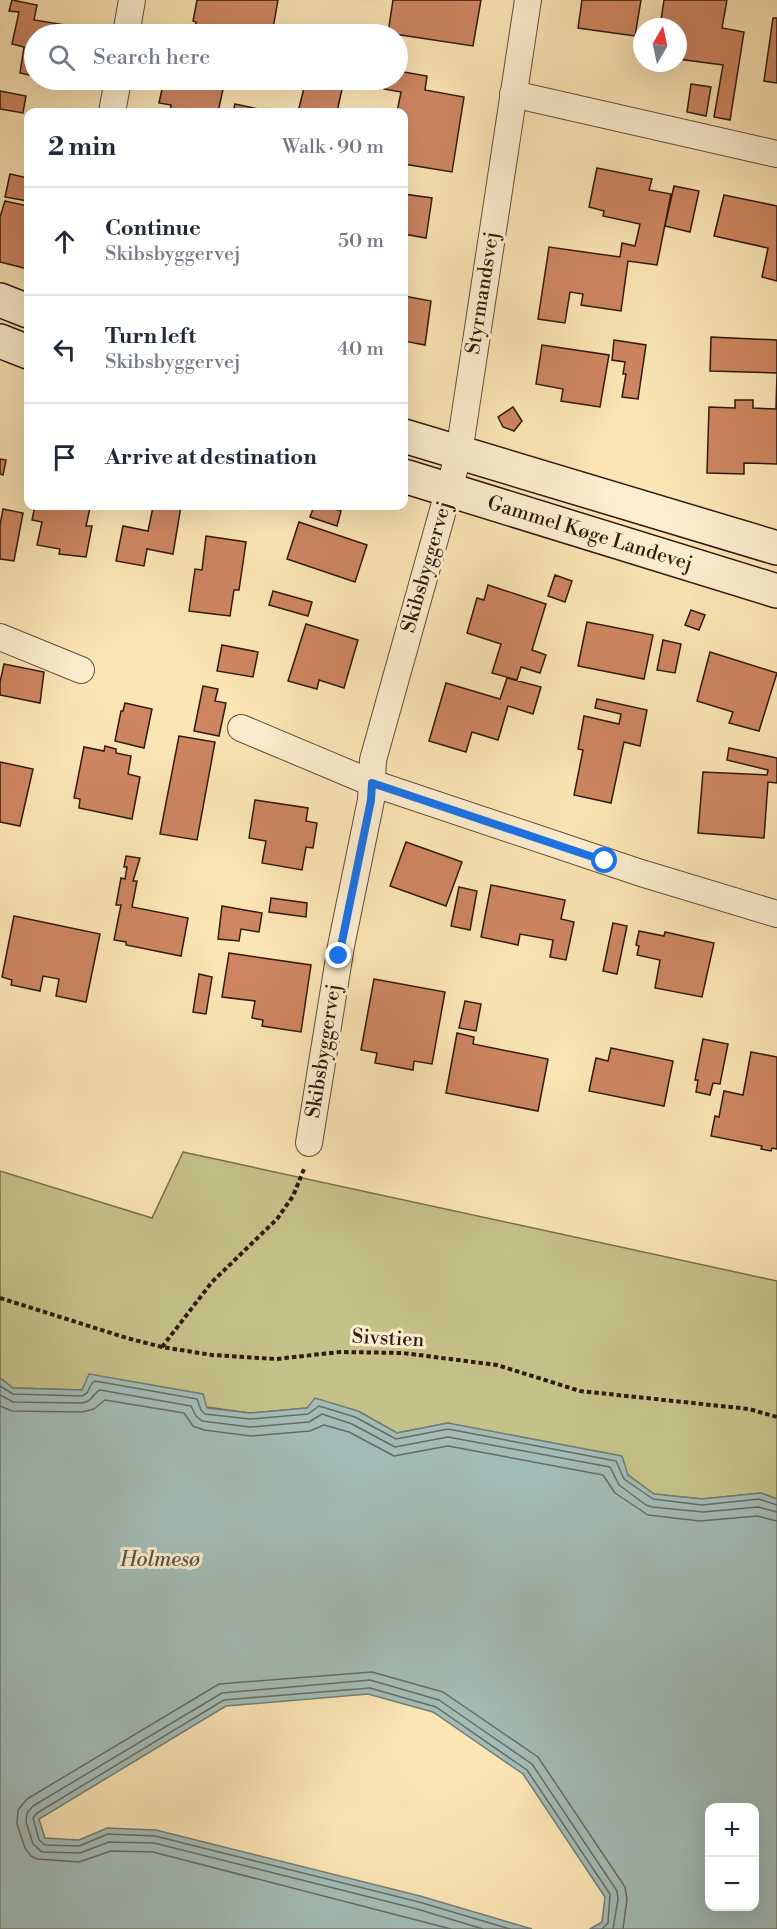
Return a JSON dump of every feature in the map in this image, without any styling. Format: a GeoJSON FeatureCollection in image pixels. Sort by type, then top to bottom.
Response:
{"type":"FeatureCollection","features":[{"type":"Feature","properties":{"kind":"main road"},"geometry":{"type":"LineString","coordinates":[[0,300],[24,309]]}},
{"type":"Feature","properties":{"kind":"main road"},"geometry":{"type":"LineString","coordinates":[[0,341],[24,350]]}},
{"type":"Feature","properties":{"kind":"main road","name":"Gammel Køge Landevej"},"geometry":{"type":"LineString","coordinates":[[408,437],[777,548]]}},
{"type":"Feature","properties":{"kind":"main road","name":"Gammel Køge Landevej"},"geometry":{"type":"LineString","coordinates":[[408,477],[777,591]]}},
{"type":"Feature","properties":{"kind":"street"},"geometry":{"type":"LineString","coordinates":[[128,24],[132,0]]}},
{"type":"Feature","properties":{"kind":"street","name":"Styrmandsvej"},"geometry":{"type":"LineString","coordinates":[[448,491],[459,453],[528,0]]}},
{"type":"Feature","properties":{"kind":"street"},"geometry":{"type":"LineString","coordinates":[[113,108],[116,90]]}},
{"type":"Feature","properties":{"kind":"street"},"geometry":{"type":"LineString","coordinates":[[513,94],[777,154]]}},
{"type":"Feature","properties":{"kind":"street","name":"Skibsbyggervej"},"geometry":{"type":"LineString","coordinates":[[309,1143],[341,946],[371,800],[373,760],[448,491]]}},
{"type":"Feature","properties":{"kind":"street"},"geometry":{"type":"LineString","coordinates":[[0,638],[81,670]]}},
{"type":"Feature","properties":{"kind":"street"},"geometry":{"type":"LineString","coordinates":[[241,728],[372,783],[641,873],[777,914]]}},
{"type":"Feature","properties":{"kind":"path"},"geometry":{"type":"LineString","coordinates":[[162,1347],[212,1282],[277,1219],[293,1196],[306,1164],[309,1143]]}},
{"type":"Feature","properties":{"kind":"path","name":"Sivstien"},"geometry":{"type":"LineString","coordinates":[[0,1298],[162,1347],[212,1355],[276,1359],[340,1352],[403,1353],[496,1365],[580,1391],[748,1409],[777,1417]]}},
{"type":"Feature","properties":{"kind":"shaded area"},"geometry":{"type":"Polygon","coordinates":[[[183,1152],[777,1281],[777,1499],[761,1493],[702,1499],[654,1494],[628,1475],[448,1423],[397,1433],[358,1411],[308,1408],[250,1413],[83,1390],[13,1388],[0,1378],[0,1171],[152,1218],[183,1152]]]}},
{"type":"Feature","properties":{"kind":"water","name":"Holmesø"},"geometry":{"type":"Polygon","coordinates":[[[89,1374],[203,1394],[207,1408],[250,1413],[307,1408],[315,1398],[358,1411],[397,1433],[448,1423],[622,1456],[628,1475],[654,1494],[702,1499],[761,1493],[777,1499],[777,1929],[590,1929],[602,1922],[605,1897],[523,1774],[433,1712],[368,1694],[226,1706],[39,1819],[45,1838],[79,1840],[107,1828],[156,1830],[420,1896],[532,1929],[0,1929],[0,1378],[13,1388],[82,1390],[89,1374]]]}},
{"type":"Feature","properties":{"kind":"building"},"geometry":{"type":"Polygon","coordinates":[[[12,0],[37,5],[34,20],[59,24],[24,24],[24,47],[12,44],[19,12],[9,11],[12,0]]]}},
{"type":"Feature","properties":{"kind":"building"},"geometry":{"type":"Polygon","coordinates":[[[197,0],[278,0],[274,24],[196,24],[193,21],[197,0]]]}},
{"type":"Feature","properties":{"kind":"building"},"geometry":{"type":"Polygon","coordinates":[[[393,0],[481,0],[473,46],[408,36],[408,24],[389,24],[393,0]]]}},
{"type":"Feature","properties":{"kind":"building"},"geometry":{"type":"Polygon","coordinates":[[[582,0],[641,0],[638,18],[633,18],[633,36],[578,28],[582,0]]]}},
{"type":"Feature","properties":{"kind":"building"},"geometry":{"type":"Polygon","coordinates":[[[664,0],[727,0],[722,28],[744,32],[730,120],[714,117],[723,65],[687,60],[687,18],[661,18],[664,0]]]}},
{"type":"Feature","properties":{"kind":"building"},"geometry":{"type":"Polygon","coordinates":[[[773,18],[777,18],[777,83],[764,81],[773,18]]]}},
{"type":"Feature","properties":{"kind":"building"},"geometry":{"type":"Polygon","coordinates":[[[24,47],[24,74],[20,73],[24,47]]]}},
{"type":"Feature","properties":{"kind":"building"},"geometry":{"type":"Polygon","coordinates":[[[408,73],[427,76],[425,90],[464,97],[452,172],[408,165],[408,108],[398,108],[401,92],[390,90],[408,90],[408,73]]]}},
{"type":"Feature","properties":{"kind":"building"},"geometry":{"type":"Polygon","coordinates":[[[691,84],[711,87],[706,116],[687,112],[691,84]]]}},
{"type":"Feature","properties":{"kind":"building"},"geometry":{"type":"Polygon","coordinates":[[[162,90],[223,90],[219,108],[171,108],[171,105],[159,103],[162,90]]]}},
{"type":"Feature","properties":{"kind":"building"},"geometry":{"type":"Polygon","coordinates":[[[304,90],[342,90],[338,108],[299,108],[304,90]]]}},
{"type":"Feature","properties":{"kind":"building"},"geometry":{"type":"Polygon","coordinates":[[[0,91],[26,96],[23,113],[0,109],[0,91]]]}},
{"type":"Feature","properties":{"kind":"building"},"geometry":{"type":"Polygon","coordinates":[[[235,104],[254,108],[234,108],[235,104]]]}},
{"type":"Feature","properties":{"kind":"building"},"geometry":{"type":"Polygon","coordinates":[[[597,168],[652,179],[649,190],[671,194],[657,265],[628,261],[621,311],[581,305],[583,294],[570,292],[565,323],[538,319],[549,247],[620,257],[622,243],[635,246],[640,224],[603,216],[604,211],[589,207],[597,168]]]}},
{"type":"Feature","properties":{"kind":"building"},"geometry":{"type":"Polygon","coordinates":[[[10,174],[24,177],[24,200],[5,197],[10,174]]]}},
{"type":"Feature","properties":{"kind":"building"},"geometry":{"type":"Polygon","coordinates":[[[674,186],[699,191],[690,232],[665,226],[674,186]]]}},
{"type":"Feature","properties":{"kind":"building"},"geometry":{"type":"Polygon","coordinates":[[[408,195],[432,198],[426,238],[408,235],[408,195]]]}},
{"type":"Feature","properties":{"kind":"building"},"geometry":{"type":"Polygon","coordinates":[[[724,195],[777,206],[777,281],[762,277],[768,248],[714,236],[724,195]]]}},
{"type":"Feature","properties":{"kind":"building"},"geometry":{"type":"Polygon","coordinates":[[[5,201],[24,205],[24,268],[0,262],[0,217],[5,201]]]}},
{"type":"Feature","properties":{"kind":"building"},"geometry":{"type":"Polygon","coordinates":[[[408,297],[431,301],[425,345],[408,342],[408,297]]]}},
{"type":"Feature","properties":{"kind":"building"},"geometry":{"type":"Polygon","coordinates":[[[711,337],[777,340],[777,373],[710,371],[711,337]]]}},
{"type":"Feature","properties":{"kind":"building"},"geometry":{"type":"Polygon","coordinates":[[[614,340],[646,345],[638,399],[622,397],[626,374],[623,374],[625,362],[612,360],[614,340]]]}},
{"type":"Feature","properties":{"kind":"building"},"geometry":{"type":"Polygon","coordinates":[[[542,345],[609,355],[600,407],[561,401],[563,389],[536,384],[542,345]]]}},
{"type":"Feature","properties":{"kind":"building"},"geometry":{"type":"Polygon","coordinates":[[[777,373],[777,464],[744,463],[744,474],[707,473],[709,407],[735,408],[735,400],[753,400],[753,408],[776,409],[777,373]]]}},
{"type":"Feature","properties":{"kind":"building"},"geometry":{"type":"Polygon","coordinates":[[[513,407],[522,421],[514,431],[503,427],[498,417],[513,407]]]}},
{"type":"Feature","properties":{"kind":"building"},"geometry":{"type":"Polygon","coordinates":[[[0,459],[6,460],[3,475],[0,474],[0,459]]]}},
{"type":"Feature","properties":{"kind":"building"},"geometry":{"type":"Polygon","coordinates":[[[3,509],[23,513],[14,561],[0,559],[0,525],[3,509]]]}},
{"type":"Feature","properties":{"kind":"building"},"geometry":{"type":"Polygon","coordinates":[[[34,510],[90,510],[86,526],[92,526],[86,557],[59,554],[60,549],[37,545],[42,522],[32,520],[34,510]]]}},
{"type":"Feature","properties":{"kind":"building"},"geometry":{"type":"Polygon","coordinates":[[[152,510],[180,510],[173,554],[147,549],[144,566],[116,561],[123,526],[148,531],[152,510]]]}},
{"type":"Feature","properties":{"kind":"building"},"geometry":{"type":"Polygon","coordinates":[[[313,510],[341,511],[337,526],[310,517],[313,510]]]}},
{"type":"Feature","properties":{"kind":"building"},"geometry":{"type":"Polygon","coordinates":[[[299,522],[367,545],[355,582],[287,559],[299,522]]]}},
{"type":"Feature","properties":{"kind":"building"},"geometry":{"type":"Polygon","coordinates":[[[206,536],[246,542],[239,590],[234,590],[230,616],[189,611],[195,569],[202,570],[206,536]]]}},
{"type":"Feature","properties":{"kind":"building"},"geometry":{"type":"Polygon","coordinates":[[[555,575],[572,581],[565,602],[548,596],[555,575]]]}},
{"type":"Feature","properties":{"kind":"building"},"geometry":{"type":"Polygon","coordinates":[[[488,585],[546,604],[532,650],[546,655],[540,673],[521,667],[517,680],[492,673],[501,644],[467,633],[477,598],[484,600],[488,585]]]}},
{"type":"Feature","properties":{"kind":"building"},"geometry":{"type":"Polygon","coordinates":[[[273,591],[312,602],[308,616],[269,605],[273,591]]]}},
{"type":"Feature","properties":{"kind":"building"},"geometry":{"type":"Polygon","coordinates":[[[691,610],[705,615],[699,630],[685,625],[691,610]]]}},
{"type":"Feature","properties":{"kind":"building"},"geometry":{"type":"Polygon","coordinates":[[[587,622],[653,635],[644,679],[578,666],[587,622]]]}},
{"type":"Feature","properties":{"kind":"building"},"geometry":{"type":"Polygon","coordinates":[[[306,624],[358,640],[344,688],[319,680],[317,689],[288,681],[306,624]]]}},
{"type":"Feature","properties":{"kind":"building"},"geometry":{"type":"Polygon","coordinates":[[[663,640],[681,644],[675,673],[657,670],[663,640]]]}},
{"type":"Feature","properties":{"kind":"building"},"geometry":{"type":"Polygon","coordinates":[[[222,645],[258,652],[253,677],[217,671],[222,645]]]}},
{"type":"Feature","properties":{"kind":"building"},"geometry":{"type":"Polygon","coordinates":[[[710,652],[777,673],[759,731],[729,723],[733,712],[697,701],[710,652]]]}},
{"type":"Feature","properties":{"kind":"building"},"geometry":{"type":"Polygon","coordinates":[[[4,664],[44,672],[40,703],[0,695],[4,664]]]}},
{"type":"Feature","properties":{"kind":"building"},"geometry":{"type":"Polygon","coordinates":[[[507,678],[541,687],[533,714],[508,706],[498,740],[472,732],[466,752],[429,741],[446,683],[500,699],[507,678]]]}},
{"type":"Feature","properties":{"kind":"building"},"geometry":{"type":"Polygon","coordinates":[[[203,686],[218,689],[215,701],[226,703],[219,736],[194,731],[203,686]]]}},
{"type":"Feature","properties":{"kind":"building"},"geometry":{"type":"Polygon","coordinates":[[[597,699],[647,710],[640,746],[624,742],[611,803],[574,795],[583,750],[578,749],[584,716],[619,724],[621,714],[595,708],[597,699]]]}},
{"type":"Feature","properties":{"kind":"building"},"geometry":{"type":"Polygon","coordinates":[[[125,703],[152,709],[144,748],[115,741],[121,711],[125,703]]]}},
{"type":"Feature","properties":{"kind":"building"},"geometry":{"type":"Polygon","coordinates":[[[179,736],[215,742],[197,840],[160,834],[179,736]]]}},
{"type":"Feature","properties":{"kind":"building"},"geometry":{"type":"Polygon","coordinates":[[[105,746],[116,749],[116,753],[131,756],[128,774],[140,777],[132,819],[79,808],[80,799],[74,798],[84,747],[104,751],[105,746]]]}},
{"type":"Feature","properties":{"kind":"building"},"geometry":{"type":"Polygon","coordinates":[[[729,748],[777,758],[777,783],[768,782],[764,838],[698,833],[703,772],[767,775],[768,770],[727,760],[729,748]]]}},
{"type":"Feature","properties":{"kind":"building"},"geometry":{"type":"Polygon","coordinates":[[[0,762],[33,769],[20,826],[0,822],[0,762]]]}},
{"type":"Feature","properties":{"kind":"building"},"geometry":{"type":"Polygon","coordinates":[[[255,800],[308,808],[306,821],[317,823],[313,848],[306,847],[302,870],[262,863],[266,841],[249,838],[255,800]]]}},
{"type":"Feature","properties":{"kind":"building"},"geometry":{"type":"Polygon","coordinates":[[[406,842],[462,862],[446,906],[390,886],[406,842]]]}},
{"type":"Feature","properties":{"kind":"building"},"geometry":{"type":"Polygon","coordinates":[[[126,856],[140,858],[133,881],[137,881],[132,907],[188,918],[181,956],[126,945],[126,942],[114,940],[121,905],[116,905],[121,878],[125,879],[126,856]]]}},
{"type":"Feature","properties":{"kind":"building"},"geometry":{"type":"Polygon","coordinates":[[[491,885],[565,900],[561,919],[574,922],[566,960],[550,957],[553,940],[520,934],[518,945],[481,937],[491,885]]]}},
{"type":"Feature","properties":{"kind":"building"},"geometry":{"type":"Polygon","coordinates":[[[459,887],[477,891],[470,930],[451,926],[459,887]]]}},
{"type":"Feature","properties":{"kind":"building"},"geometry":{"type":"Polygon","coordinates":[[[271,898],[307,903],[306,917],[269,912],[271,898]]]}},
{"type":"Feature","properties":{"kind":"building"},"geometry":{"type":"Polygon","coordinates":[[[222,906],[262,913],[259,932],[241,929],[239,941],[218,939],[222,906]]]}},
{"type":"Feature","properties":{"kind":"building"},"geometry":{"type":"Polygon","coordinates":[[[14,916],[100,934],[86,1002],[56,996],[59,979],[43,976],[40,991],[11,985],[12,980],[2,977],[14,916]]]}},
{"type":"Feature","properties":{"kind":"building"},"geometry":{"type":"Polygon","coordinates":[[[613,923],[627,926],[617,974],[603,971],[613,923]]]}},
{"type":"Feature","properties":{"kind":"building"},"geometry":{"type":"Polygon","coordinates":[[[639,931],[664,936],[665,932],[714,943],[702,997],[655,988],[660,960],[637,955],[639,946],[636,945],[639,931]]]}},
{"type":"Feature","properties":{"kind":"building"},"geometry":{"type":"Polygon","coordinates":[[[229,953],[311,965],[301,1032],[262,1026],[263,1020],[252,1018],[255,1001],[222,997],[229,953]]]}},
{"type":"Feature","properties":{"kind":"building"},"geometry":{"type":"Polygon","coordinates":[[[199,974],[212,977],[206,1014],[193,1012],[199,974]]]}},
{"type":"Feature","properties":{"kind":"building"},"geometry":{"type":"Polygon","coordinates":[[[374,979],[445,992],[432,1064],[414,1061],[413,1070],[375,1063],[377,1053],[361,1050],[374,979]]]}},
{"type":"Feature","properties":{"kind":"building"},"geometry":{"type":"Polygon","coordinates":[[[465,1001],[481,1004],[476,1031],[459,1028],[465,1001]]]}},
{"type":"Feature","properties":{"kind":"building"},"geometry":{"type":"Polygon","coordinates":[[[457,1033],[474,1037],[473,1044],[548,1059],[538,1111],[446,1093],[457,1033]]]}},
{"type":"Feature","properties":{"kind":"building"},"geometry":{"type":"Polygon","coordinates":[[[703,1039],[728,1044],[720,1084],[713,1083],[710,1095],[696,1092],[698,1080],[695,1080],[703,1039]]]}},
{"type":"Feature","properties":{"kind":"building"},"geometry":{"type":"Polygon","coordinates":[[[611,1048],[673,1061],[664,1106],[589,1091],[596,1058],[608,1061],[611,1048]]]}},
{"type":"Feature","properties":{"kind":"building"},"geometry":{"type":"Polygon","coordinates":[[[751,1052],[777,1057],[777,1149],[772,1148],[771,1151],[761,1149],[762,1146],[711,1136],[715,1116],[719,1117],[724,1091],[743,1095],[751,1052]]]}},
{"type":"Feature","properties":{"kind":"route"},"geometry":{"type":"LineString","coordinates":[[339,956],[371,800],[372,783],[605,861]]}}]}
